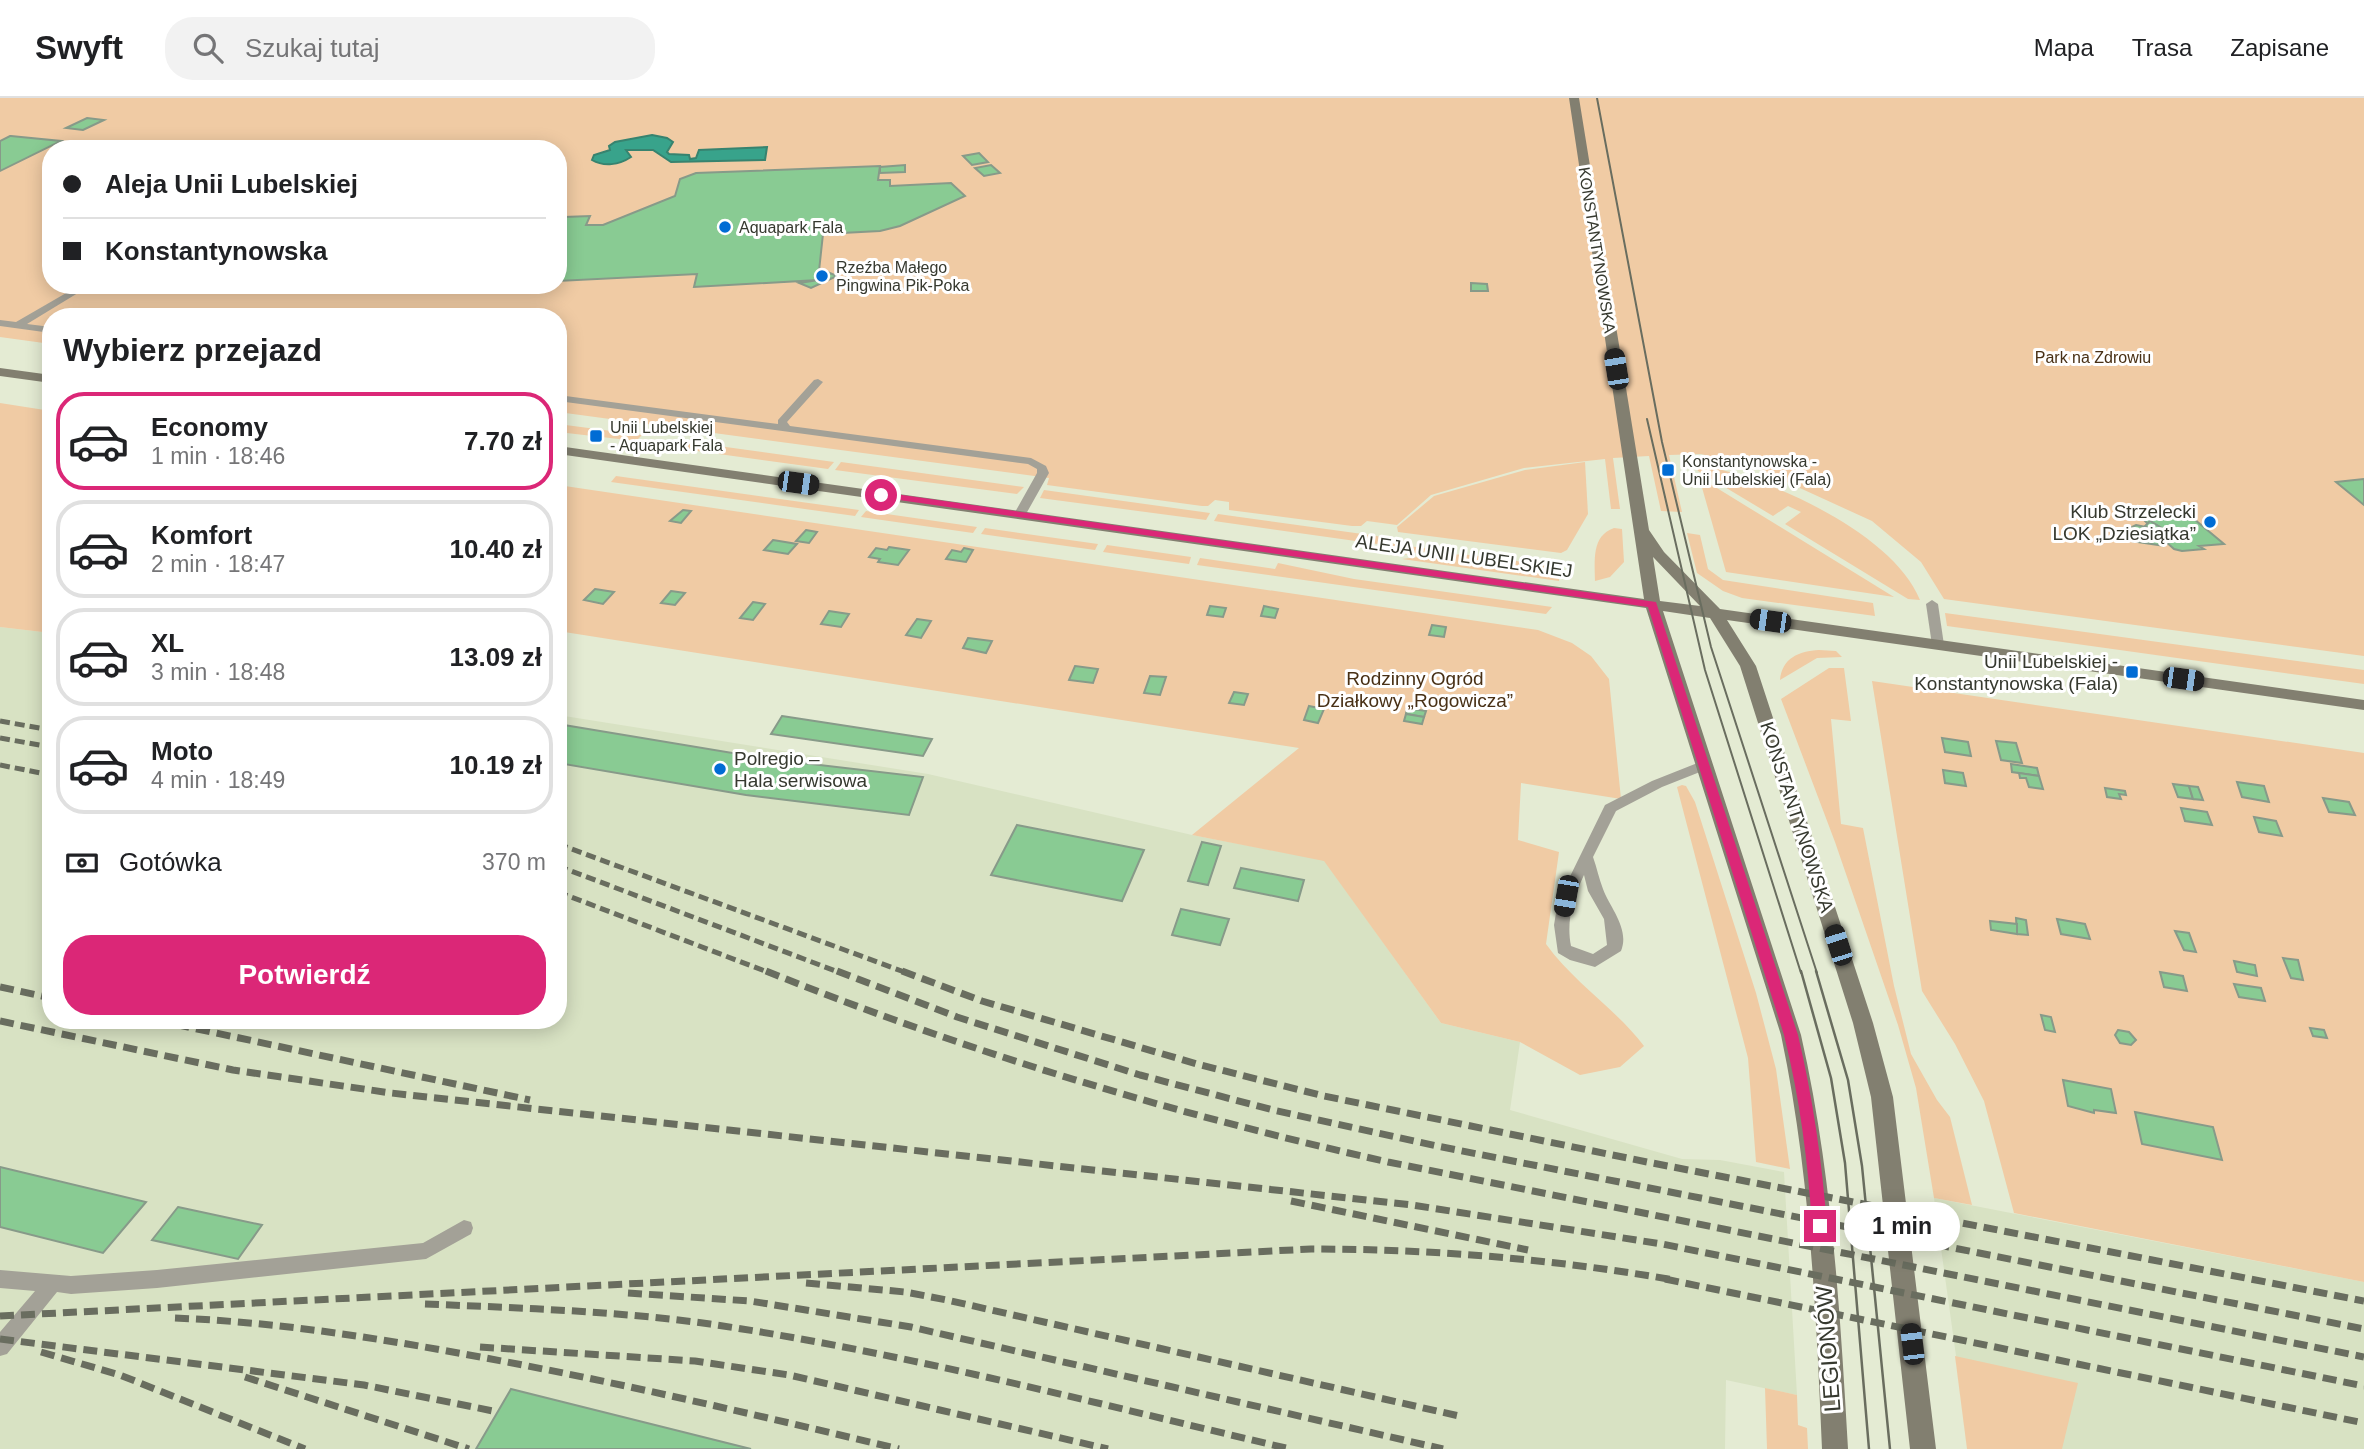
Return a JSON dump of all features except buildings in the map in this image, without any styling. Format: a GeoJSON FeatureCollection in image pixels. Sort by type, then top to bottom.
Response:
{"type":"FeatureCollection","features":[{"type":"Feature","properties":{"kind":"main road","name":"KONSTANTYNOWSKA"},"geometry":{"type":"LineString","coordinates":[[1574,98],[1653,605],[1791,1035],[1802,1079],[1815,1157],[1821,1249]]}},
{"type":"Feature","properties":{"kind":"main road"},"geometry":{"type":"LineString","coordinates":[[0,372],[42,378]]}},
{"type":"Feature","properties":{"kind":"main road","name":"ALEJA UNII LUBELSKIEJ"},"geometry":{"type":"LineString","coordinates":[[567,451],[2364,705]]}},
{"type":"Feature","properties":{"kind":"main road","name":"KONSTANTYNOWSKA"},"geometry":{"type":"LineString","coordinates":[[1640,527],[1659,555],[1715,613],[1737,647],[1756,687],[1863,1023],[1886,1119],[1923,1449]]}},
{"type":"Feature","properties":{"kind":"main road","name":"LEGIONÓW"},"geometry":{"type":"LineString","coordinates":[[1821,1249],[1835,1449]]}},
{"type":"Feature","properties":{"kind":"lane"},"geometry":{"type":"LineString","coordinates":[[47,308],[71,294]]}},
{"type":"Feature","properties":{"kind":"lane"},"geometry":{"type":"LineString","coordinates":[[18,325],[42,311]]}},
{"type":"Feature","properties":{"kind":"lane"},"geometry":{"type":"LineString","coordinates":[[0,323],[42,329]]}},
{"type":"Feature","properties":{"kind":"lane"},"geometry":{"type":"LineString","coordinates":[[786,428],[782,422],[818,382]]}},
{"type":"Feature","properties":{"kind":"lane"},"geometry":{"type":"LineString","coordinates":[[567,399],[1031,461],[1042,468],[1043,473],[1020,514]]}},
{"type":"Feature","properties":{"kind":"lane"},"geometry":{"type":"LineString","coordinates":[[1932,604],[1938,645]]}},
{"type":"Feature","properties":{"kind":"lane"},"geometry":{"type":"LineString","coordinates":[[1586,857],[1596,891],[1612,919],[1615,947],[1595,961],[1576,956],[1564,949],[1560,934],[1566,896],[1610,808],[1657,784],[1705,765]]}},
{"type":"Feature","properties":{"kind":"lane"},"geometry":{"type":"LineString","coordinates":[[0,1279],[52,1284],[158,1279],[426,1251],[464,1228]]}},
{"type":"Feature","properties":{"kind":"lane"},"geometry":{"type":"LineString","coordinates":[[0,1347],[52,1284]]}},
{"type":"Feature","properties":{"kind":"shaded area"},"geometry":{"type":"Polygon","coordinates":[[[0,627],[42,632],[42,1029],[567,1029],[567,716],[928,774],[1192,835],[1324,860],[1441,1023],[1520,1042],[1510,1110],[1682,1159],[1720,1160],[1784,1172],[1797,1395],[1726,1380],[1725,1449],[0,1449],[0,627]]]}},
{"type":"Feature","properties":{"kind":"shaded area"},"geometry":{"type":"Polygon","coordinates":[[[1934,1198],[2364,1282],[2364,1449],[1969,1449],[1934,1198]]]}},
{"type":"Feature","properties":{"kind":"green space","name":"Park na Zdrowiu"},"geometry":{"type":"Polygon","coordinates":[[[0,98],[2364,98],[2364,656],[1944,599],[1921,562],[1872,521],[1758,469],[1701,454],[1669,455],[1682,512],[1661,511],[1649,456],[1613,458],[1620,509],[1611,509],[1605,459],[1524,468],[1431,495],[1397,525],[1367,521],[1361,526],[1352,526],[1229,510],[1229,502],[1215,500],[1208,506],[1202,506],[1047,485],[1049,478],[567,413],[567,308],[42,308],[42,343],[0,337],[0,98]]]}},
{"type":"Feature","properties":{"kind":"green space"},"geometry":{"type":"Polygon","coordinates":[[[0,403],[42,410],[42,632],[0,627],[0,403]]]}},
{"type":"Feature","properties":{"kind":"green space"},"geometry":{"type":"Polygon","coordinates":[[[567,425],[642,435],[636,441],[567,433],[567,425]]]}},
{"type":"Feature","properties":{"kind":"green space"},"geometry":{"type":"Polygon","coordinates":[[[675,440],[834,462],[828,469],[668,447],[675,440]]]}},
{"type":"Feature","properties":{"kind":"green space"},"geometry":{"type":"Polygon","coordinates":[[[841,462],[1024,487],[1017,494],[835,470],[841,462]]]}},
{"type":"Feature","properties":{"kind":"green space"},"geometry":{"type":"Polygon","coordinates":[[[1585,462],[1588,514],[1567,550],[1561,553],[1398,532],[1397,527],[1434,496],[1525,470],[1585,462]]]}},
{"type":"Feature","properties":{"kind":"green space"},"geometry":{"type":"Polygon","coordinates":[[[1695,464],[1755,480],[1789,494],[1855,530],[1883,552],[1905,575],[1920,600],[1908,599],[1785,524],[1801,512],[1788,506],[1773,516],[1698,471],[1695,464]]]}},
{"type":"Feature","properties":{"kind":"green space"},"geometry":{"type":"Polygon","coordinates":[[[616,476],[859,510],[855,516],[611,482],[616,476]]]}},
{"type":"Feature","properties":{"kind":"green space"},"geometry":{"type":"Polygon","coordinates":[[[1699,477],[1894,597],[1726,572],[1699,477]]]}},
{"type":"Feature","properties":{"kind":"green space","name":"Rodzinny Ogród Działkowy „Rogowicza”"},"geometry":{"type":"Polygon","coordinates":[[[567,486],[1538,630],[1572,643],[1591,656],[1609,679],[1621,799],[1521,783],[1518,840],[1559,852],[1546,944],[1569,971],[1633,1032],[1644,1046],[1620,1067],[1580,1075],[1520,1042],[1441,1023],[1324,861],[1192,835],[1299,748],[567,632],[567,486]]]}},
{"type":"Feature","properties":{"kind":"green space"},"geometry":{"type":"Polygon","coordinates":[[[1044,490],[1210,513],[1206,520],[1040,498],[1044,490]]]}},
{"type":"Feature","properties":{"kind":"green space"},"geometry":{"type":"Polygon","coordinates":[[[866,511],[977,527],[973,533],[861,517],[866,511]]]}},
{"type":"Feature","properties":{"kind":"green space"},"geometry":{"type":"Polygon","coordinates":[[[1218,514],[1377,536],[1394,544],[1438,550],[1394,556],[1377,544],[1214,521],[1218,514]]]}},
{"type":"Feature","properties":{"kind":"green space"},"geometry":{"type":"Polygon","coordinates":[[[985,528],[1098,544],[1095,550],[981,534],[985,528]]]}},
{"type":"Feature","properties":{"kind":"green space"},"geometry":{"type":"Polygon","coordinates":[[[1614,528],[1622,529],[1624,562],[1610,577],[1595,581],[1598,543],[1601,537],[1614,528]]]}},
{"type":"Feature","properties":{"kind":"green space"},"geometry":{"type":"Polygon","coordinates":[[[1687,533],[1700,535],[1708,569],[1723,580],[1873,603],[1875,616],[1742,598],[1723,591],[1697,573],[1687,533]]]}},
{"type":"Feature","properties":{"kind":"green space"},"geometry":{"type":"Polygon","coordinates":[[[1107,545],[1191,557],[1189,564],[1103,552],[1107,545]]]}},
{"type":"Feature","properties":{"kind":"green space"},"geometry":{"type":"Polygon","coordinates":[[[1441,554],[1472,555],[1560,567],[1559,581],[1402,559],[1441,554]]]}},
{"type":"Feature","properties":{"kind":"green space"},"geometry":{"type":"Polygon","coordinates":[[[1200,558],[1275,569],[1278,563],[1354,579],[1552,607],[1546,614],[1197,565],[1200,558]]]}},
{"type":"Feature","properties":{"kind":"green space"},"geometry":{"type":"Polygon","coordinates":[[[1945,613],[2364,670],[2364,684],[1947,626],[1945,613]]]}},
{"type":"Feature","properties":{"kind":"green space"},"geometry":{"type":"Polygon","coordinates":[[[1819,650],[1836,651],[1842,657],[1817,658],[1780,680],[1784,666],[1793,657],[1819,650]]]}},
{"type":"Feature","properties":{"kind":"green space"},"geometry":{"type":"Polygon","coordinates":[[[1829,668],[1844,668],[1851,721],[1831,719],[1841,824],[1863,828],[1894,986],[1911,1054],[1937,1100],[1950,1117],[1972,1205],[1934,1198],[1916,1088],[1898,1025],[1835,842],[1781,699],[1829,668]]]}},
{"type":"Feature","properties":{"kind":"green space"},"geometry":{"type":"Polygon","coordinates":[[[1872,681],[2364,753],[2364,1282],[2014,1213],[1984,1101],[1955,1044],[1922,991],[1872,681]]]}},
{"type":"Feature","properties":{"kind":"green space"},"geometry":{"type":"Polygon","coordinates":[[[1686,786],[1695,802],[1756,993],[1776,1069],[1790,1169],[1756,1162],[1748,1058],[1677,787],[1686,786]]]}},
{"type":"Feature","properties":{"kind":"green space"},"geometry":{"type":"Polygon","coordinates":[[[1955,1356],[2078,1383],[2062,1449],[1967,1449],[1955,1356]]]}},
{"type":"Feature","properties":{"kind":"green space"},"geometry":{"type":"Polygon","coordinates":[[[1765,1388],[1797,1395],[1798,1425],[1807,1428],[1808,1449],[1767,1449],[1765,1388]]]}},
{"type":"Feature","properties":{"kind":"water"},"geometry":{"type":"Polygon","coordinates":[[[652,135],[673,142],[667,152],[669,154],[689,155],[690,159],[696,158],[699,150],[767,147],[765,160],[671,162],[653,150],[626,150],[631,157],[622,162],[601,164],[592,160],[594,155],[610,150],[609,146],[615,142],[652,135]]]}},
{"type":"Feature","properties":{"kind":"tram line"},"geometry":{"type":"LineString","coordinates":[[1597,98],[1662,442],[1711,647],[1817,973]]}},
{"type":"Feature","properties":{"kind":"tram line"},"geometry":{"type":"LineString","coordinates":[[1647,419],[1705,670],[1801,973]]}},
{"type":"Feature","properties":{"kind":"tram line"},"geometry":{"type":"LineString","coordinates":[[1801,971],[1831,1078],[1845,1163],[1869,1449]]}},
{"type":"Feature","properties":{"kind":"tram line"},"geometry":{"type":"LineString","coordinates":[[1816,971],[1848,1080],[1862,1166],[1890,1449]]}},
{"type":"Feature","properties":{"kind":"railway"},"geometry":{"type":"LineString","coordinates":[[0,721],[42,728]]}},
{"type":"Feature","properties":{"kind":"railway"},"geometry":{"type":"LineString","coordinates":[[0,738],[42,745]]}},
{"type":"Feature","properties":{"kind":"railway"},"geometry":{"type":"LineString","coordinates":[[0,765],[42,773]]}},
{"type":"Feature","properties":{"kind":"railway"},"geometry":{"type":"LineString","coordinates":[[567,847],[907,973]]}},
{"type":"Feature","properties":{"kind":"railway"},"geometry":{"type":"LineString","coordinates":[[567,869],[841,973]]}},
{"type":"Feature","properties":{"kind":"railway"},"geometry":{"type":"LineString","coordinates":[[567,895],[770,973]]}},
{"type":"Feature","properties":{"kind":"railway"},"geometry":{"type":"LineString","coordinates":[[766,971],[996,1055],[1151,1102],[1308,1143],[1388,1162],[2364,1357]]}},
{"type":"Feature","properties":{"kind":"railway"},"geometry":{"type":"LineString","coordinates":[[837,971],[957,1017],[1140,1075],[1273,1110],[1437,1146],[2364,1329]]}},
{"type":"Feature","properties":{"kind":"railway"},"geometry":{"type":"LineString","coordinates":[[902,971],[982,1001],[1197,1064],[1324,1096],[1647,1162],[2364,1301]]}},
{"type":"Feature","properties":{"kind":"railway"},"geometry":{"type":"LineString","coordinates":[[0,987],[42,996]]}},
{"type":"Feature","properties":{"kind":"railway"},"geometry":{"type":"LineString","coordinates":[[0,1021],[233,1070],[391,1093],[1412,1205],[1662,1244],[2364,1386]]}},
{"type":"Feature","properties":{"kind":"railway"},"geometry":{"type":"LineString","coordinates":[[197,1029],[530,1100]]}},
{"type":"Feature","properties":{"kind":"railway"},"geometry":{"type":"LineString","coordinates":[[1291,1201],[1528,1250]]}},
{"type":"Feature","properties":{"kind":"railway"},"geometry":{"type":"LineString","coordinates":[[0,1316],[1311,1249],[1493,1257],[1583,1266],[1674,1280]]}},
{"type":"Feature","properties":{"kind":"railway"},"geometry":{"type":"LineString","coordinates":[[1665,1279],[2364,1423]]}},
{"type":"Feature","properties":{"kind":"railway"},"geometry":{"type":"LineString","coordinates":[[806,1283],[905,1292],[947,1300],[1459,1416]]}},
{"type":"Feature","properties":{"kind":"railway"},"geometry":{"type":"LineString","coordinates":[[628,1293],[750,1301],[911,1327],[1443,1449]]}},
{"type":"Feature","properties":{"kind":"railway"},"geometry":{"type":"LineString","coordinates":[[425,1304],[639,1316],[783,1336],[1001,1380],[1290,1449]]}},
{"type":"Feature","properties":{"kind":"railway"},"geometry":{"type":"LineString","coordinates":[[175,1318],[286,1327],[433,1348],[631,1387],[899,1449]]}},
{"type":"Feature","properties":{"kind":"railway"},"geometry":{"type":"LineString","coordinates":[[0,1339],[364,1385],[498,1412]]}},
{"type":"Feature","properties":{"kind":"railway"},"geometry":{"type":"LineString","coordinates":[[480,1347],[695,1361],[789,1375],[1108,1449]]}},
{"type":"Feature","properties":{"kind":"railway"},"geometry":{"type":"LineString","coordinates":[[41,1352],[120,1375],[305,1449]]}},
{"type":"Feature","properties":{"kind":"railway"},"geometry":{"type":"LineString","coordinates":[[245,1377],[469,1449]]}},
{"type":"Feature","properties":{"kind":"place","name":"Aquapark Fala"},"geometry":{"type":"Point","coordinates":[725,227]}},
{"type":"Feature","properties":{"kind":"place","name":"Rzeźba Małego Pingwina Pik-Poka"},"geometry":{"type":"Point","coordinates":[822,276]}},
{"type":"Feature","properties":{"kind":"place","name":"Unii Lubelskiej - Aquapark Fala"},"geometry":{"type":"Point","coordinates":[596,436]}},
{"type":"Feature","properties":{"kind":"place","name":"Konstantynowska - Unii Lubelskiej (Fala)"},"geometry":{"type":"Point","coordinates":[1668,470]}},
{"type":"Feature","properties":{"kind":"place","name":"Klub Strzelecki LOK „Dziesiątka”"},"geometry":{"type":"Point","coordinates":[2210,522]}},
{"type":"Feature","properties":{"kind":"place","name":"Unii Lubelskiej - Konstantynowska (Fala)"},"geometry":{"type":"Point","coordinates":[2132,672]}},
{"type":"Feature","properties":{"kind":"place","name":"Polregio – Hala serwisowa"},"geometry":{"type":"Point","coordinates":[720,769]}},
{"type":"Feature","properties":{"kind":"route"},"geometry":{"type":"LineString","coordinates":[[881,495],[1653,605],[1791,1035],[1804,1090],[1815,1157],[1820,1226]]}}]}
